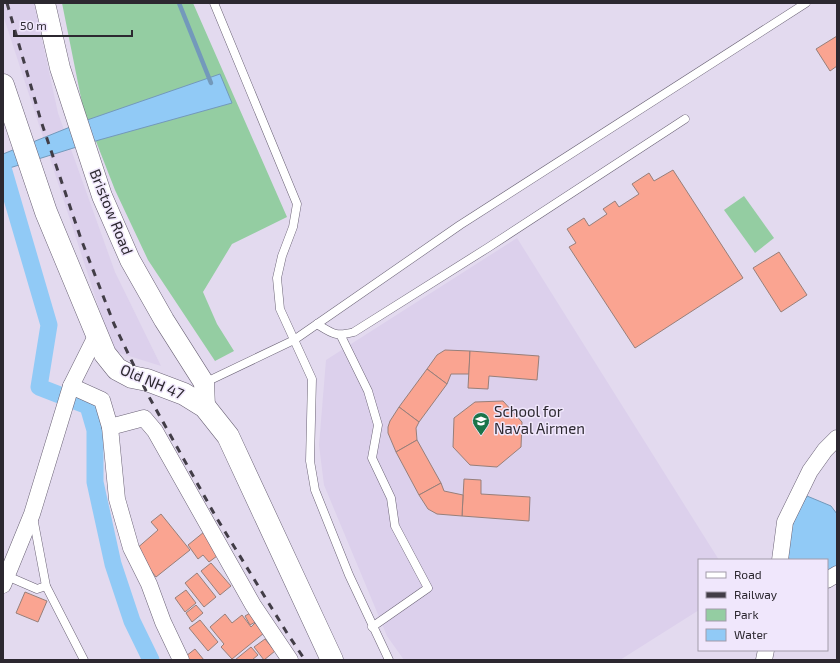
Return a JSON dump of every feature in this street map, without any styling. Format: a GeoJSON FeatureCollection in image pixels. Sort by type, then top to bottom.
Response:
{"type":"FeatureCollection","features":[{"type":"Feature","properties":{"kind":"main road","name":"Old NH 47"},"geometry":{"type":"LineString","coordinates":[[3,86],[46,212],[96,336],[105,354],[117,369],[132,377],[147,380],[184,394],[205,406],[228,436],[332,660]]}},
{"type":"Feature","properties":{"kind":"street","name":"Bristow Road"},"geometry":{"type":"LineString","coordinates":[[45,3],[60,68],[102,196],[130,260],[164,320],[204,383],[205,406]]}},
{"type":"Feature","properties":{"kind":"street"},"geometry":{"type":"LineString","coordinates":[[5,580],[32,514],[71,386],[96,336]]}},
{"type":"Feature","properties":{"kind":"street"},"geometry":{"type":"LineString","coordinates":[[71,386],[102,400],[110,427],[117,499],[131,548],[149,584],[181,660]]}},
{"type":"Feature","properties":{"kind":"street"},"geometry":{"type":"LineString","coordinates":[[110,427],[144,418],[155,431],[253,605],[290,660]]}},
{"type":"Feature","properties":{"kind":"street"},"geometry":{"type":"LineString","coordinates":[[780,559],[785,522],[810,471],[825,450],[837,438]]}},
{"type":"Feature","properties":{"kind":"street"},"geometry":{"type":"LineString","coordinates":[[828,579],[837,574]]}},
{"type":"Feature","properties":{"kind":"lane"},"geometry":{"type":"LineString","coordinates":[[214,3],[298,204],[293,227],[282,256],[277,278],[280,309],[312,379],[310,461],[315,490],[349,575],[372,627],[389,660]]}},
{"type":"Feature","properties":{"kind":"lane"},"geometry":{"type":"LineString","coordinates":[[204,383],[294,340],[460,225],[806,3]]}},
{"type":"Feature","properties":{"kind":"lane"},"geometry":{"type":"LineString","coordinates":[[318,324],[332,334],[341,336],[354,332],[489,248],[685,119]]}},
{"type":"Feature","properties":{"kind":"lane"},"geometry":{"type":"LineString","coordinates":[[341,336],[368,391],[378,425],[372,458],[391,498],[395,526],[428,588],[372,627]]}},
{"type":"Feature","properties":{"kind":"lane"},"geometry":{"type":"LineString","coordinates":[[32,514],[46,586],[84,660]]}},
{"type":"Feature","properties":{"kind":"lane"},"geometry":{"type":"LineString","coordinates":[[5,580],[37,589],[46,586]]}},
{"type":"Feature","properties":{"kind":"shaded area"},"geometry":{"type":"Polygon","coordinates":[[[3,3],[34,3],[58,113],[115,272],[161,366],[113,351],[3,15],[3,3]]]}},
{"type":"Feature","properties":{"kind":"shaded area","name":"School for Naval Airmen"},"geometry":{"type":"Polygon","coordinates":[[[517,238],[718,559],[698,559],[698,611],[620,660],[404,660],[387,636],[324,485],[319,445],[326,360],[517,238]]]}},
{"type":"Feature","properties":{"kind":"green space"},"geometry":{"type":"Polygon","coordinates":[[[62,3],[193,3],[287,217],[232,244],[203,292],[217,324],[234,351],[215,361],[148,260],[115,190],[83,108],[62,3]]]}},
{"type":"Feature","properties":{"kind":"green space"},"geometry":{"type":"Polygon","coordinates":[[[744,196],[774,238],[755,253],[724,210],[744,196]]]}},
{"type":"Feature","properties":{"kind":"water"},"geometry":{"type":"Polygon","coordinates":[[[220,74],[232,103],[99,140],[3,170],[3,154],[90,119],[220,74]]]}},
{"type":"Feature","properties":{"kind":"water"},"geometry":{"type":"Polygon","coordinates":[[[807,496],[831,506],[837,514],[837,565],[828,576],[828,559],[789,559],[788,543],[792,526],[807,496]]]}},
{"type":"Feature","properties":{"kind":"building"},"geometry":{"type":"Polygon","coordinates":[[[837,36],[837,66],[830,71],[816,49],[837,36]]]}},
{"type":"Feature","properties":{"kind":"building"},"geometry":{"type":"Polygon","coordinates":[[[673,170],[743,278],[635,348],[569,247],[576,243],[567,229],[584,218],[589,226],[607,214],[603,209],[615,201],[619,207],[639,194],[632,184],[649,173],[654,181],[673,170]]]}},
{"type":"Feature","properties":{"kind":"building"},"geometry":{"type":"Polygon","coordinates":[[[779,252],[807,295],[781,312],[753,268],[779,252]]]}},
{"type":"Feature","properties":{"kind":"building"},"geometry":{"type":"Polygon","coordinates":[[[445,350],[470,351],[469,374],[451,374],[447,384],[427,369],[437,355],[445,350]]]}},
{"type":"Feature","properties":{"kind":"building"},"geometry":{"type":"Polygon","coordinates":[[[470,351],[539,356],[537,380],[489,376],[488,389],[468,388],[470,351]]]}},
{"type":"Feature","properties":{"kind":"building"},"geometry":{"type":"Polygon","coordinates":[[[427,369],[447,384],[419,422],[399,407],[427,369]]]}},
{"type":"Feature","properties":{"kind":"building"},"geometry":{"type":"Polygon","coordinates":[[[503,401],[522,422],[521,447],[497,467],[470,465],[453,447],[454,418],[475,402],[503,401]]]}},
{"type":"Feature","properties":{"kind":"building"},"geometry":{"type":"Polygon","coordinates":[[[399,407],[419,422],[416,428],[417,440],[396,452],[388,433],[388,427],[399,407]]]}},
{"type":"Feature","properties":{"kind":"building"},"geometry":{"type":"Polygon","coordinates":[[[417,440],[441,483],[419,495],[396,452],[417,440]]]}},
{"type":"Feature","properties":{"kind":"building"},"geometry":{"type":"Polygon","coordinates":[[[464,479],[481,480],[481,494],[530,497],[529,521],[462,516],[464,479]]]}},
{"type":"Feature","properties":{"kind":"building"},"geometry":{"type":"Polygon","coordinates":[[[441,483],[444,491],[463,495],[462,516],[437,514],[428,509],[419,495],[441,483]]]}},
{"type":"Feature","properties":{"kind":"building"},"geometry":{"type":"Polygon","coordinates":[[[161,514],[190,550],[156,577],[135,550],[158,530],[151,522],[161,514]]]}},
{"type":"Feature","properties":{"kind":"building"},"geometry":{"type":"Polygon","coordinates":[[[204,532],[221,553],[209,562],[203,555],[198,559],[188,545],[204,532]]]}},
{"type":"Feature","properties":{"kind":"building"},"geometry":{"type":"Polygon","coordinates":[[[211,563],[231,586],[220,595],[201,571],[211,563]]]}},
{"type":"Feature","properties":{"kind":"building"},"geometry":{"type":"Polygon","coordinates":[[[197,573],[216,597],[204,607],[185,583],[197,573]]]}},
{"type":"Feature","properties":{"kind":"building"},"geometry":{"type":"Polygon","coordinates":[[[186,590],[196,603],[185,612],[175,598],[186,590]]]}},
{"type":"Feature","properties":{"kind":"building"},"geometry":{"type":"Polygon","coordinates":[[[25,592],[47,601],[38,622],[16,613],[25,592]]]}},
{"type":"Feature","properties":{"kind":"building"},"geometry":{"type":"Polygon","coordinates":[[[196,605],[203,613],[192,622],[186,613],[196,605]]]}},
{"type":"Feature","properties":{"kind":"building"},"geometry":{"type":"Polygon","coordinates":[[[252,612],[257,621],[250,625],[245,616],[252,612]]]}},
{"type":"Feature","properties":{"kind":"building"},"geometry":{"type":"Polygon","coordinates":[[[225,614],[232,623],[242,615],[251,627],[255,623],[264,633],[232,659],[221,647],[224,644],[210,627],[225,614]]]}},
{"type":"Feature","properties":{"kind":"building"},"geometry":{"type":"Polygon","coordinates":[[[200,620],[218,642],[208,651],[189,628],[200,620]]]}},
{"type":"Feature","properties":{"kind":"building"},"geometry":{"type":"Polygon","coordinates":[[[265,639],[275,651],[264,660],[254,647],[265,639]]]}},
{"type":"Feature","properties":{"kind":"building"},"geometry":{"type":"Polygon","coordinates":[[[251,647],[258,655],[252,660],[235,660],[251,647]]]}},
{"type":"Feature","properties":{"kind":"building"},"geometry":{"type":"Polygon","coordinates":[[[195,649],[204,660],[189,660],[186,656],[195,649]]]}},
{"type":"Feature","properties":{"kind":"waterway"},"geometry":{"type":"LineString","coordinates":[[179,3],[211,83]]}},
{"type":"Feature","properties":{"kind":"waterway"},"geometry":{"type":"LineString","coordinates":[[3,168],[49,325],[39,387],[88,406],[95,430],[95,482],[113,564],[132,621],[151,660]]}},
{"type":"Feature","properties":{"kind":"railway"},"geometry":{"type":"LineString","coordinates":[[7,3],[41,121],[81,239],[114,324],[148,395],[216,517],[305,660]]}},
{"type":"Feature","properties":{"kind":"place","name":"School for Naval Airmen"},"geometry":{"type":"Point","coordinates":[481,436]}}]}
